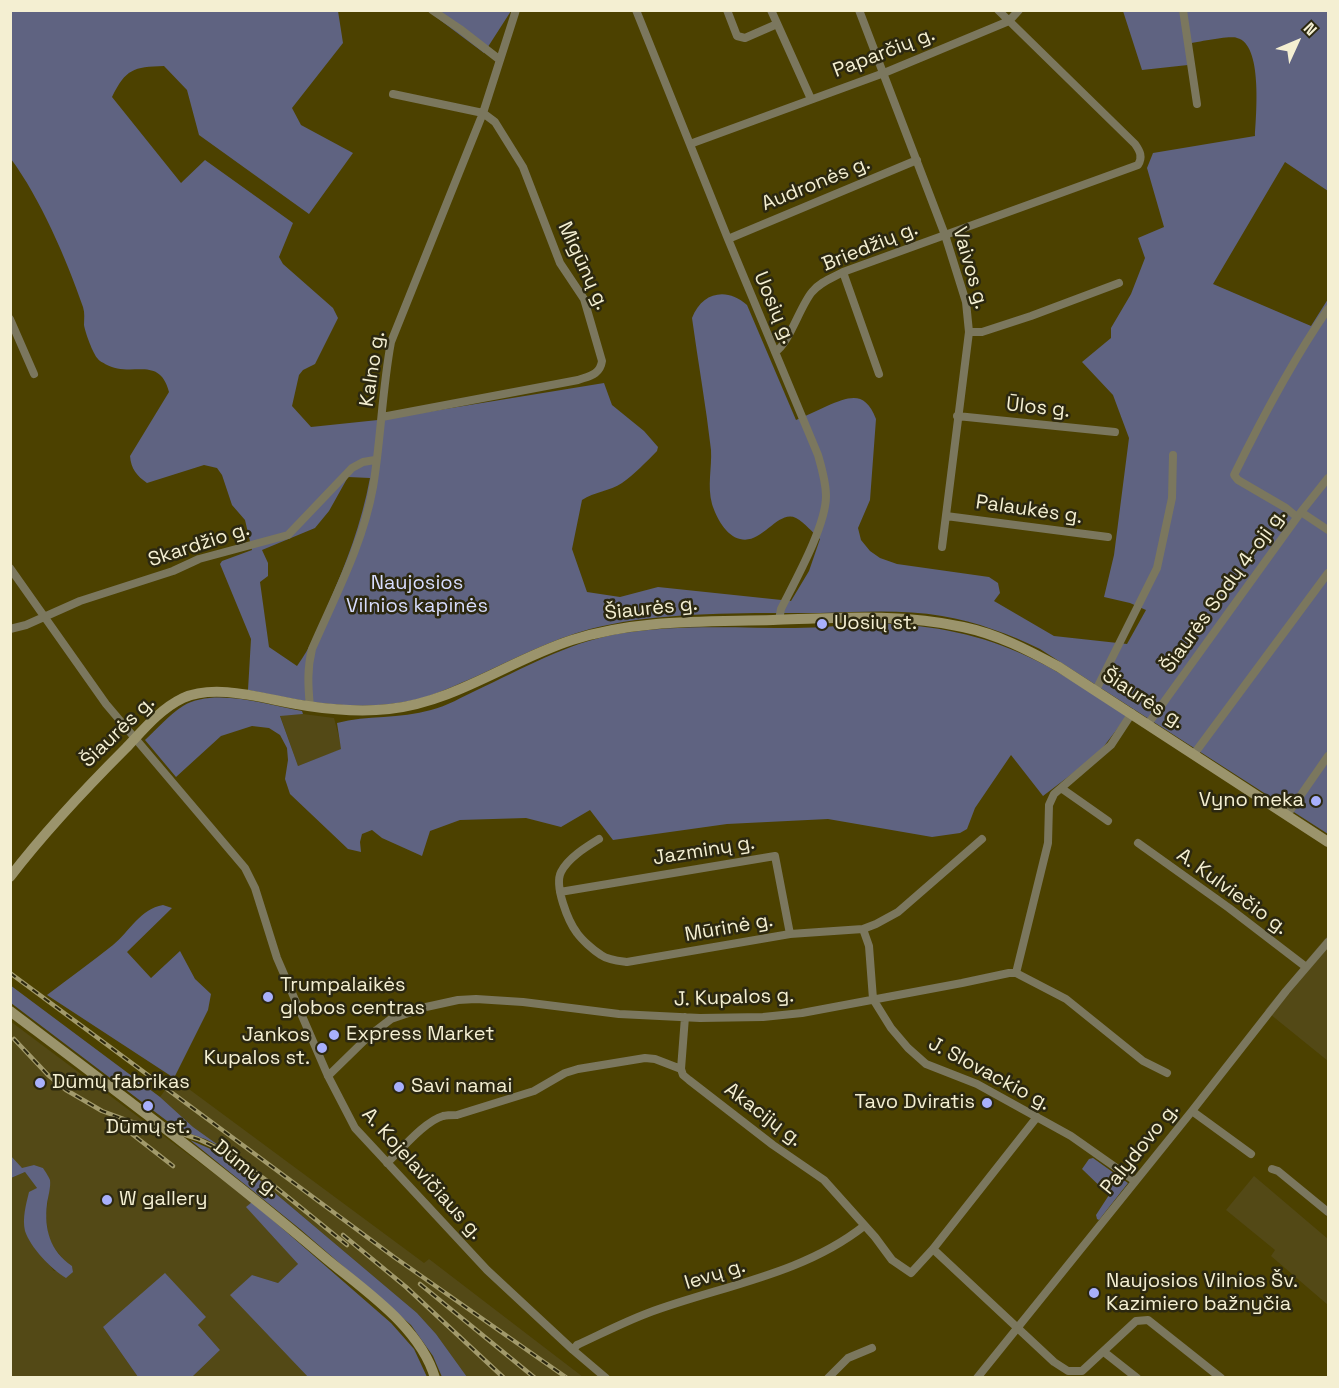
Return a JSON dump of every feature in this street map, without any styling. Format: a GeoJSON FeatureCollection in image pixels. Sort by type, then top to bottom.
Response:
{"type":"FeatureCollection","features":[{"type":"Feature","properties":{"kind":"main road","name":"Šiaurės g."},"geometry":{"type":"LineString","coordinates":[[10,877],[52,824],[135,738],[177,701],[204,692],[230,693],[310,707],[358,711],[405,707],[424,703],[453,692],[571,640],[632,625],[673,622],[903,618],[965,627],[1025,648],[1096,690],[1329,842]]}},
{"type":"Feature","properties":{"kind":"main road","name":"Dūmų g."},"geometry":{"type":"LineString","coordinates":[[10,1011],[257,1200],[386,1310],[410,1332],[427,1356],[435,1377]]}},
{"type":"Feature","properties":{"kind":"street"},"geometry":{"type":"LineString","coordinates":[[432,10],[500,60]]}},
{"type":"Feature","properties":{"kind":"street","name":"Kalno g."},"geometry":{"type":"LineString","coordinates":[[310,707],[307,675],[309,662],[361,534],[373,486],[386,368],[396,326],[413,292],[483,112],[516,10]]}},
{"type":"Feature","properties":{"kind":"street","name":"Uosių g."},"geometry":{"type":"LineString","coordinates":[[636,10],[818,455],[826,496],[825,512],[781,609],[779,620]]}},
{"type":"Feature","properties":{"kind":"street"},"geometry":{"type":"LineString","coordinates":[[727,10],[737,36],[740,38],[777,24]]}},
{"type":"Feature","properties":{"kind":"street"},"geometry":{"type":"LineString","coordinates":[[771,10],[811,99]]}},
{"type":"Feature","properties":{"kind":"street","name":"Vaivos g."},"geometry":{"type":"LineString","coordinates":[[859,10],[945,235],[966,302],[969,333],[942,547]]}},
{"type":"Feature","properties":{"kind":"street"},"geometry":{"type":"LineString","coordinates":[[998,10],[1009,21],[1019,10]]}},
{"type":"Feature","properties":{"kind":"street"},"geometry":{"type":"LineString","coordinates":[[1183,10],[1197,104]]}},
{"type":"Feature","properties":{"kind":"street","name":"Paparčių g."},"geometry":{"type":"LineString","coordinates":[[690,144],[884,73],[1009,21]]}},
{"type":"Feature","properties":{"kind":"street","name":"Briedžių g."},"geometry":{"type":"LineString","coordinates":[[775,352],[782,345],[811,293],[824,281],[843,272],[1138,165],[1141,160],[1140,152],[1135,144],[1009,21]]}},
{"type":"Feature","properties":{"kind":"street"},"geometry":{"type":"LineString","coordinates":[[393,94],[483,112]]}},
{"type":"Feature","properties":{"kind":"street","name":"Migūnų g."},"geometry":{"type":"LineString","coordinates":[[381,417],[578,380],[596,373],[602,366],[602,355],[584,299],[560,263],[523,167],[495,122],[483,112]]}},
{"type":"Feature","properties":{"kind":"street","name":"Audronės g."},"geometry":{"type":"LineString","coordinates":[[728,238],[917,160]]}},
{"type":"Feature","properties":{"kind":"street"},"geometry":{"type":"LineString","coordinates":[[843,272],[879,374]]}},
{"type":"Feature","properties":{"kind":"street"},"geometry":{"type":"LineString","coordinates":[[969,333],[982,332],[1031,316],[1119,283]]}},
{"type":"Feature","properties":{"kind":"street"},"geometry":{"type":"LineString","coordinates":[[1329,309],[1302,347],[1234,475],[1238,480],[1286,508],[1329,530]]}},
{"type":"Feature","properties":{"kind":"street"},"geometry":{"type":"LineString","coordinates":[[10,319],[34,374]]}},
{"type":"Feature","properties":{"kind":"street","name":"Ūlos g."},"geometry":{"type":"LineString","coordinates":[[957,416],[1115,432]]}},
{"type":"Feature","properties":{"kind":"street"},"geometry":{"type":"LineString","coordinates":[[1096,690],[1157,568],[1172,498],[1173,455]]}},
{"type":"Feature","properties":{"kind":"street","name":"Skardžio g."},"geometry":{"type":"LineString","coordinates":[[10,629],[45,617],[80,601],[173,571],[199,559],[288,534],[347,472],[363,462],[375,460]]}},
{"type":"Feature","properties":{"kind":"street","name":"Šiaurės Sodų 4-oji g."},"geometry":{"type":"LineString","coordinates":[[1148,724],[1299,515],[1329,478]]}},
{"type":"Feature","properties":{"kind":"street","name":"Palaukės g."},"geometry":{"type":"LineString","coordinates":[[946,516],[1108,537]]}},
{"type":"Feature","properties":{"kind":"street","name":"A. Kojelavičiaus g."},"geometry":{"type":"LineString","coordinates":[[10,568],[106,704],[225,844],[251,879],[277,958],[328,1076],[355,1128],[487,1270],[573,1350],[606,1377]]}},
{"type":"Feature","properties":{"kind":"street"},"geometry":{"type":"LineString","coordinates":[[1194,754],[1329,573]]}},
{"type":"Feature","properties":{"kind":"street"},"geometry":{"type":"LineString","coordinates":[[1132,713],[1111,745],[1054,794],[1049,805],[1048,843],[1016,973],[1066,999],[1143,1061],[1167,1073]]}},
{"type":"Feature","properties":{"kind":"street"},"geometry":{"type":"LineString","coordinates":[[1287,815],[1329,756]]}},
{"type":"Feature","properties":{"kind":"street"},"geometry":{"type":"LineString","coordinates":[[1061,788],[1108,821]]}},
{"type":"Feature","properties":{"kind":"street"},"geometry":{"type":"LineString","coordinates":[[560,892],[558,884],[562,870],[575,856],[599,838]]}},
{"type":"Feature","properties":{"kind":"street","name":"Mūrinė g."},"geometry":{"type":"LineString","coordinates":[[560,892],[577,934],[601,956],[635,961],[790,934],[863,929],[898,912],[982,839]]}},
{"type":"Feature","properties":{"kind":"street","name":"A. Kulviečio g."},"geometry":{"type":"LineString","coordinates":[[1138,843],[1306,967]]}},
{"type":"Feature","properties":{"kind":"street","name":"Jazminų g."},"geometry":{"type":"LineString","coordinates":[[560,892],[775,856],[790,934]]}},
{"type":"Feature","properties":{"kind":"street"},"geometry":{"type":"LineString","coordinates":[[863,929],[869,946],[873,999]]}},
{"type":"Feature","properties":{"kind":"street","name":"Palydovo g."},"geometry":{"type":"LineString","coordinates":[[977,1377],[1306,967],[1329,942]]}},
{"type":"Feature","properties":{"kind":"street","name":"J. Kupalos g."},"geometry":{"type":"LineString","coordinates":[[328,1076],[369,1036],[391,1019],[426,1007],[458,1000],[523,1002],[619,1014],[686,1017],[785,1016],[1016,973]]}},
{"type":"Feature","properties":{"kind":"street","name":"J. Slovackio g."},"geometry":{"type":"LineString","coordinates":[[873,999],[891,1028],[908,1048],[927,1064],[977,1084],[1037,1117],[1071,1137],[1135,1181]]}},
{"type":"Feature","properties":{"kind":"street"},"geometry":{"type":"LineString","coordinates":[[681,1069],[686,1017]]}},
{"type":"Feature","properties":{"kind":"street","name":"Akacijų g."},"geometry":{"type":"LineString","coordinates":[[387,1163],[436,1119],[457,1115],[534,1091],[565,1073],[578,1069],[645,1058],[655,1059],[681,1069],[683,1075],[689,1080],[773,1145],[824,1180],[875,1237],[891,1260],[909,1273],[915,1270],[933,1249],[1037,1117]]}},
{"type":"Feature","properties":{"kind":"street"},"geometry":{"type":"LineString","coordinates":[[1192,1111],[1251,1154]]}},
{"type":"Feature","properties":{"kind":"street"},"geometry":{"type":"LineString","coordinates":[[1272,1169],[1278,1171],[1329,1212]]}},
{"type":"Feature","properties":{"kind":"street","name":"Ievų g."},"geometry":{"type":"LineString","coordinates":[[573,1350],[577,1345],[648,1313],[759,1279],[815,1256],[864,1226]]}},
{"type":"Feature","properties":{"kind":"street"},"geometry":{"type":"LineString","coordinates":[[933,1249],[1054,1362],[1068,1371],[1082,1371],[1136,1321],[1149,1320],[1221,1377]]}},
{"type":"Feature","properties":{"kind":"street"},"geometry":{"type":"LineString","coordinates":[[828,1377],[848,1358],[872,1348]]}},
{"type":"Feature","properties":{"kind":"street"},"geometry":{"type":"LineString","coordinates":[[1104,1352],[1137,1377]]}},
{"type":"Feature","properties":{"kind":"shaded area"},"geometry":{"type":"Polygon","coordinates":[[[303,714],[334,718],[342,749],[298,766],[280,715],[303,714]]]}},
{"type":"Feature","properties":{"kind":"shaded area"},"geometry":{"type":"Polygon","coordinates":[[[1328,935],[1328,1061],[1265,1010],[1328,935]]]}},
{"type":"Feature","properties":{"kind":"shaded area"},"geometry":{"type":"Polygon","coordinates":[[[10,1021],[252,1202],[247,1207],[298,1264],[278,1283],[252,1275],[231,1295],[308,1377],[192,1377],[220,1350],[198,1325],[206,1317],[103,1327],[138,1377],[11,1377],[11,1178],[25,1172],[37,1188],[26,1232],[31,1241],[54,1271],[73,1272],[72,1266],[52,1245],[48,1235],[46,1216],[50,1181],[43,1168],[34,1165],[22,1169],[11,1156],[10,1021]]]}},
{"type":"Feature","properties":{"kind":"shaded area"},"geometry":{"type":"Polygon","coordinates":[[[174,1078],[424,1263],[429,1259],[583,1377],[467,1377],[436,1334],[417,1313],[160,1097],[174,1078]]]}},
{"type":"Feature","properties":{"kind":"shaded area"},"geometry":{"type":"Polygon","coordinates":[[[1254,1176],[1328,1239],[1328,1305],[1271,1256],[1275,1250],[1226,1210],[1254,1176]]]}},
{"type":"Feature","properties":{"kind":"green space","name":"Naujosios Vilnios kapinės"},"geometry":{"type":"Polygon","coordinates":[[[11,11],[338,11],[343,43],[292,108],[301,125],[353,153],[309,214],[199,135],[187,90],[164,66],[145,67],[132,71],[122,80],[112,97],[181,183],[205,160],[293,223],[279,257],[283,264],[333,308],[338,318],[315,364],[303,370],[299,375],[292,406],[311,427],[378,420],[604,383],[612,405],[644,431],[658,447],[645,464],[622,483],[582,500],[572,549],[587,592],[620,597],[658,587],[791,601],[809,571],[820,539],[799,520],[789,517],[776,522],[756,537],[740,539],[730,534],[719,520],[711,497],[711,450],[692,318],[696,309],[709,298],[723,294],[731,296],[747,305],[796,420],[850,398],[862,400],[872,410],[876,419],[870,500],[858,528],[861,540],[870,551],[880,558],[897,564],[989,577],[998,583],[1000,593],[994,601],[1054,636],[1127,644],[1146,610],[1130,603],[1104,597],[1114,555],[1129,438],[1113,395],[1082,362],[1111,338],[1111,328],[1131,294],[1145,258],[1138,238],[1164,227],[1147,168],[1153,153],[1255,136],[1257,97],[1251,53],[1245,43],[1233,37],[1185,44],[1188,65],[1142,70],[1123,11],[1328,11],[1328,191],[1285,162],[1213,284],[1311,326],[1328,299],[1328,834],[1040,649],[980,625],[912,612],[734,613],[674,616],[616,623],[590,629],[532,650],[438,693],[393,704],[330,704],[248,690],[251,639],[220,564],[222,561],[252,550],[245,520],[232,505],[222,475],[217,468],[204,465],[147,483],[135,472],[130,456],[169,392],[164,381],[151,370],[115,368],[100,361],[96,356],[84,325],[83,307],[61,250],[32,192],[11,159],[11,11]],[[348,477],[329,511],[315,528],[262,550],[268,563],[268,576],[260,582],[269,647],[297,666],[314,636],[335,589],[358,527],[370,478],[348,477]]]}},
{"type":"Feature","properties":{"kind":"green space"},"geometry":{"type":"Polygon","coordinates":[[[428,11],[511,11],[484,53],[428,11]]]}},
{"type":"Feature","properties":{"kind":"green space"},"geometry":{"type":"Polygon","coordinates":[[[872,623],[948,630],[1002,646],[1048,666],[1127,716],[1098,754],[1043,796],[1011,755],[975,808],[967,829],[960,833],[932,837],[828,819],[727,824],[613,840],[590,810],[561,827],[526,818],[460,820],[430,831],[422,856],[382,838],[372,830],[362,834],[361,852],[348,849],[290,794],[285,779],[287,748],[280,735],[269,728],[252,726],[221,736],[176,777],[145,740],[183,706],[210,698],[241,699],[302,711],[303,714],[280,716],[298,766],[341,749],[337,723],[407,715],[437,708],[545,658],[598,638],[661,629],[804,628],[872,623]]]}},
{"type":"Feature","properties":{"kind":"green space"},"geometry":{"type":"Polygon","coordinates":[[[163,905],[172,908],[127,952],[151,978],[180,951],[195,979],[211,994],[208,1010],[174,1078],[47,995],[113,945],[148,911],[163,905]]]}},
{"type":"Feature","properties":{"kind":"green space"},"geometry":{"type":"Polygon","coordinates":[[[10,985],[160,1097],[193,1127],[221,1147],[179,1130],[11,1003],[10,985]]]}},
{"type":"Feature","properties":{"kind":"green space"},"geometry":{"type":"Polygon","coordinates":[[[190,1140],[236,1160],[417,1313],[436,1334],[467,1377],[442,1377],[433,1356],[411,1325],[300,1229],[190,1140]]]}},
{"type":"Feature","properties":{"kind":"green space"},"geometry":{"type":"Polygon","coordinates":[[[11,1156],[22,1168],[34,1165],[43,1168],[49,1179],[46,1213],[48,1231],[58,1254],[72,1266],[73,1272],[66,1278],[42,1258],[25,1231],[24,1217],[29,1192],[37,1188],[25,1172],[11,1178],[11,1156]]]}},
{"type":"Feature","properties":{"kind":"green space"},"geometry":{"type":"Polygon","coordinates":[[[1093,1158],[1128,1183],[1099,1220],[1096,1215],[1109,1195],[1082,1169],[1089,1159],[1093,1158]]]}},
{"type":"Feature","properties":{"kind":"green space"},"geometry":{"type":"Polygon","coordinates":[[[252,1202],[391,1323],[414,1349],[427,1377],[308,1377],[230,1295],[252,1275],[278,1283],[298,1264],[246,1207],[252,1202]]]}},
{"type":"Feature","properties":{"kind":"green space"},"geometry":{"type":"Polygon","coordinates":[[[165,1273],[206,1317],[198,1325],[220,1350],[192,1377],[138,1377],[103,1327],[165,1273]]]}},
{"type":"Feature","properties":{"kind":"railway"},"geometry":{"type":"LineString","coordinates":[[10,973],[394,1257],[567,1378]]}},
{"type":"Feature","properties":{"kind":"railway"},"geometry":{"type":"LineString","coordinates":[[14,1039],[48,1075],[66,1090],[102,1111],[132,1122],[167,1129],[198,1139],[230,1154],[273,1185],[347,1245]]}},
{"type":"Feature","properties":{"kind":"railway"},"geometry":{"type":"LineString","coordinates":[[114,1120],[173,1166]]}},
{"type":"Feature","properties":{"kind":"railway"},"geometry":{"type":"LineString","coordinates":[[343,1235],[406,1287],[504,1378]]}},
{"type":"Feature","properties":{"kind":"railway"},"geometry":{"type":"LineString","coordinates":[[420,1284],[535,1378]]}},
{"type":"Feature","properties":{"kind":"place","name":"Uosių st."},"geometry":{"type":"Point","coordinates":[822,624]}},
{"type":"Feature","properties":{"kind":"place","name":"Vyno meka"},"geometry":{"type":"Point","coordinates":[1316,801]}},
{"type":"Feature","properties":{"kind":"place","name":"Trumpalaikės globos centras"},"geometry":{"type":"Point","coordinates":[268,997]}},
{"type":"Feature","properties":{"kind":"place","name":"Express Market"},"geometry":{"type":"Point","coordinates":[334,1035]}},
{"type":"Feature","properties":{"kind":"place","name":"Jankos Kupalos st."},"geometry":{"type":"Point","coordinates":[322,1048]}},
{"type":"Feature","properties":{"kind":"place","name":"Dūmų fabrikas"},"geometry":{"type":"Point","coordinates":[40,1083]}},
{"type":"Feature","properties":{"kind":"place","name":"Savi namai"},"geometry":{"type":"Point","coordinates":[399,1087]}},
{"type":"Feature","properties":{"kind":"place","name":"Tavo Dviratis"},"geometry":{"type":"Point","coordinates":[987,1103]}},
{"type":"Feature","properties":{"kind":"place","name":"Dūmų st."},"geometry":{"type":"Point","coordinates":[148,1106]}},
{"type":"Feature","properties":{"kind":"place","name":"W gallery"},"geometry":{"type":"Point","coordinates":[107,1200]}},
{"type":"Feature","properties":{"kind":"place","name":"Naujosios Vilnios Šv. Kazimiero bažnyčia"},"geometry":{"type":"Point","coordinates":[1094,1293]}}]}
